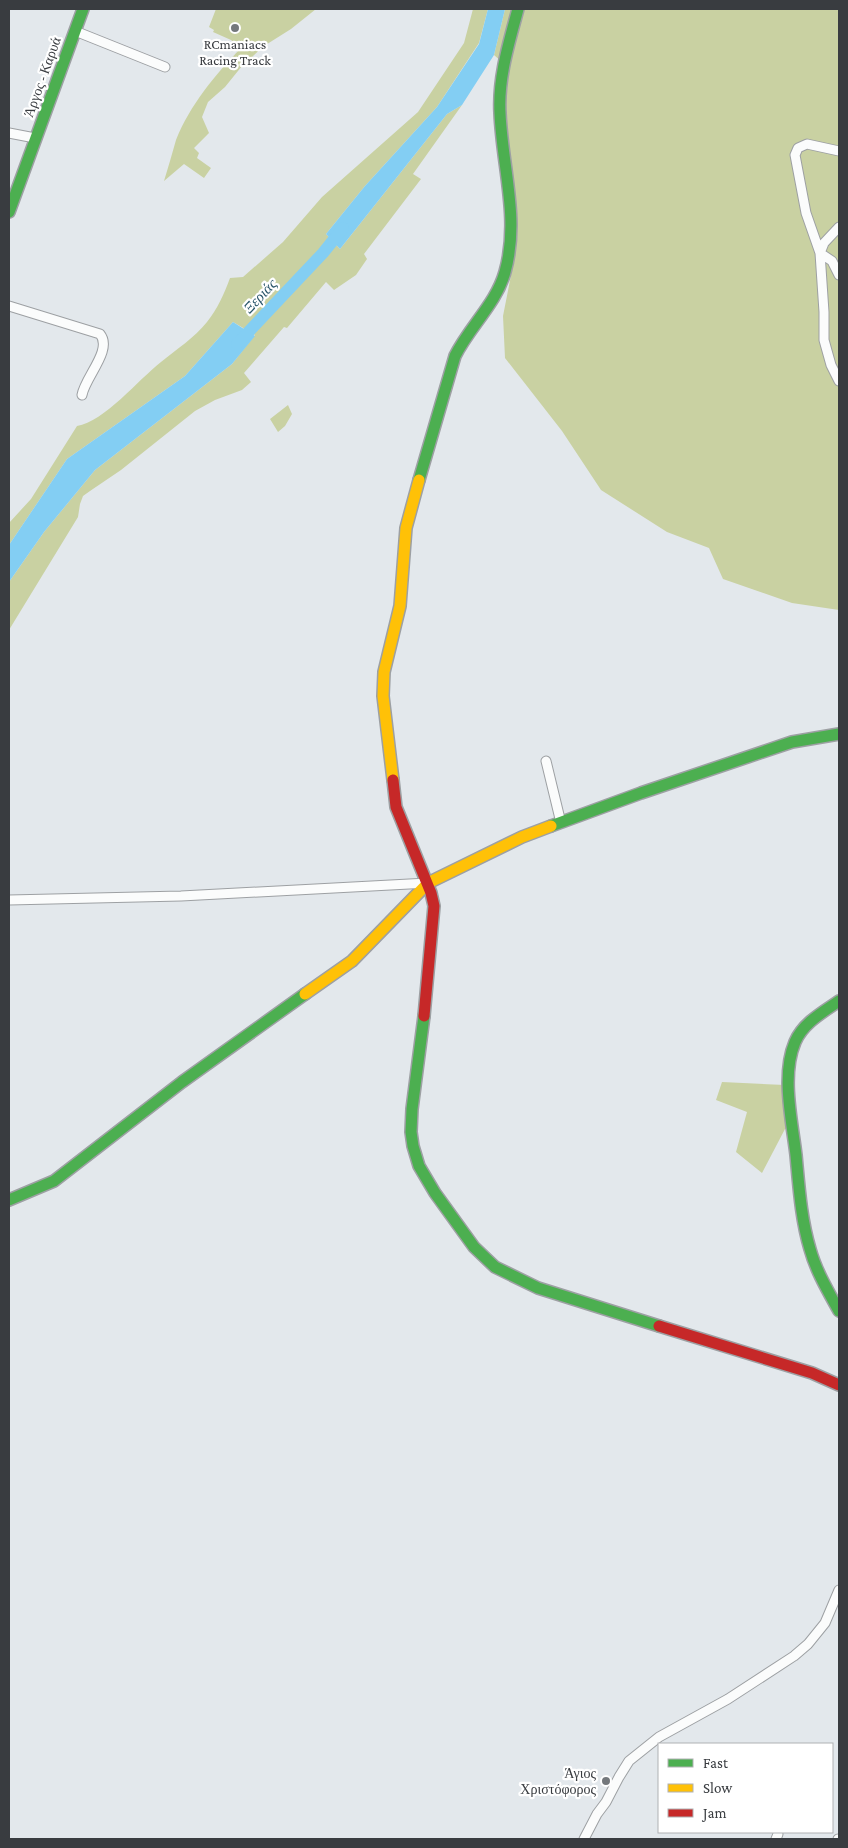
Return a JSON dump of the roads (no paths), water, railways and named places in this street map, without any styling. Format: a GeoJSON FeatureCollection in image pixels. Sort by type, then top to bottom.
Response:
{"type":"FeatureCollection","features":[{"type":"Feature","properties":{"kind":"street","name":"Άργος - Καρυά"},"geometry":{"type":"LineString","coordinates":[[9,212],[83,9]]}},
{"type":"Feature","properties":{"kind":"street"},"geometry":{"type":"LineString","coordinates":[[518,9],[508,47],[500,93],[501,126],[512,205],[507,266],[495,296],[459,346],[451,366],[406,528],[400,606],[383,678],[383,696],[395,800],[407,837],[434,901],[434,918],[412,1109],[412,1139],[419,1166],[435,1193],[474,1247],[495,1267],[538,1288],[812,1373],[839,1385]]}},
{"type":"Feature","properties":{"kind":"street"},"geometry":{"type":"LineString","coordinates":[[75,32],[165,67]]}},
{"type":"Feature","properties":{"kind":"street"},"geometry":{"type":"LineString","coordinates":[[9,133],[35,138]]}},
{"type":"Feature","properties":{"kind":"street"},"geometry":{"type":"LineString","coordinates":[[839,152],[807,144],[798,148],[794,155],[806,213],[820,253],[824,340],[831,365],[839,381]]}},
{"type":"Feature","properties":{"kind":"street"},"geometry":{"type":"LineString","coordinates":[[820,253],[824,243],[839,226]]}},
{"type":"Feature","properties":{"kind":"street"},"geometry":{"type":"LineString","coordinates":[[820,253],[832,261],[839,276]]}},
{"type":"Feature","properties":{"kind":"street"},"geometry":{"type":"LineString","coordinates":[[9,306],[100,334],[104,338],[104,345],[98,361],[83,388],[82,395]]}},
{"type":"Feature","properties":{"kind":"street"},"geometry":{"type":"LineString","coordinates":[[9,1200],[54,1181],[182,1082],[352,960],[428,883],[490,851],[561,823],[766,750],[792,742],[839,734]]}},
{"type":"Feature","properties":{"kind":"street"},"geometry":{"type":"LineString","coordinates":[[546,761],[561,823]]}},
{"type":"Feature","properties":{"kind":"street"},"geometry":{"type":"LineString","coordinates":[[9,900],[181,896],[428,883]]}},
{"type":"Feature","properties":{"kind":"street"},"geometry":{"type":"LineString","coordinates":[[839,1001],[803,1028],[795,1041],[789,1058],[788,1081],[803,1224],[810,1251],[819,1274],[839,1310]]}},
{"type":"Feature","properties":{"kind":"street"},"geometry":{"type":"LineString","coordinates":[[584,1839],[629,1761],[659,1738],[728,1699],[794,1656],[808,1644],[825,1623],[839,1590]]}},
{"type":"Feature","properties":{"kind":"water"},"geometry":{"type":"Polygon","coordinates":[[[488,9],[505,9],[494,55],[462,105],[447,114],[340,249],[326,234],[365,186],[437,107],[479,44],[488,9]]]}},
{"type":"Feature","properties":{"kind":"water"},"geometry":{"type":"Polygon","coordinates":[[[233,322],[255,336],[232,364],[95,470],[44,532],[9,582],[9,545],[67,459],[185,376],[233,322]]]}},
{"type":"Feature","properties":{"kind":"waterway","name":"Ξεριάς"},"geometry":{"type":"LineString","coordinates":[[237,344],[323,253],[343,228]]}},
{"type":"Feature","properties":{"kind":"place","name":"RCmaniacs Racing Track"},"geometry":{"type":"Point","coordinates":[235,28]}},
{"type":"Feature","properties":{"kind":"place","name":"Άγιος Χριστόφορος"},"geometry":{"type":"Point","coordinates":[606,1781]}}]}
